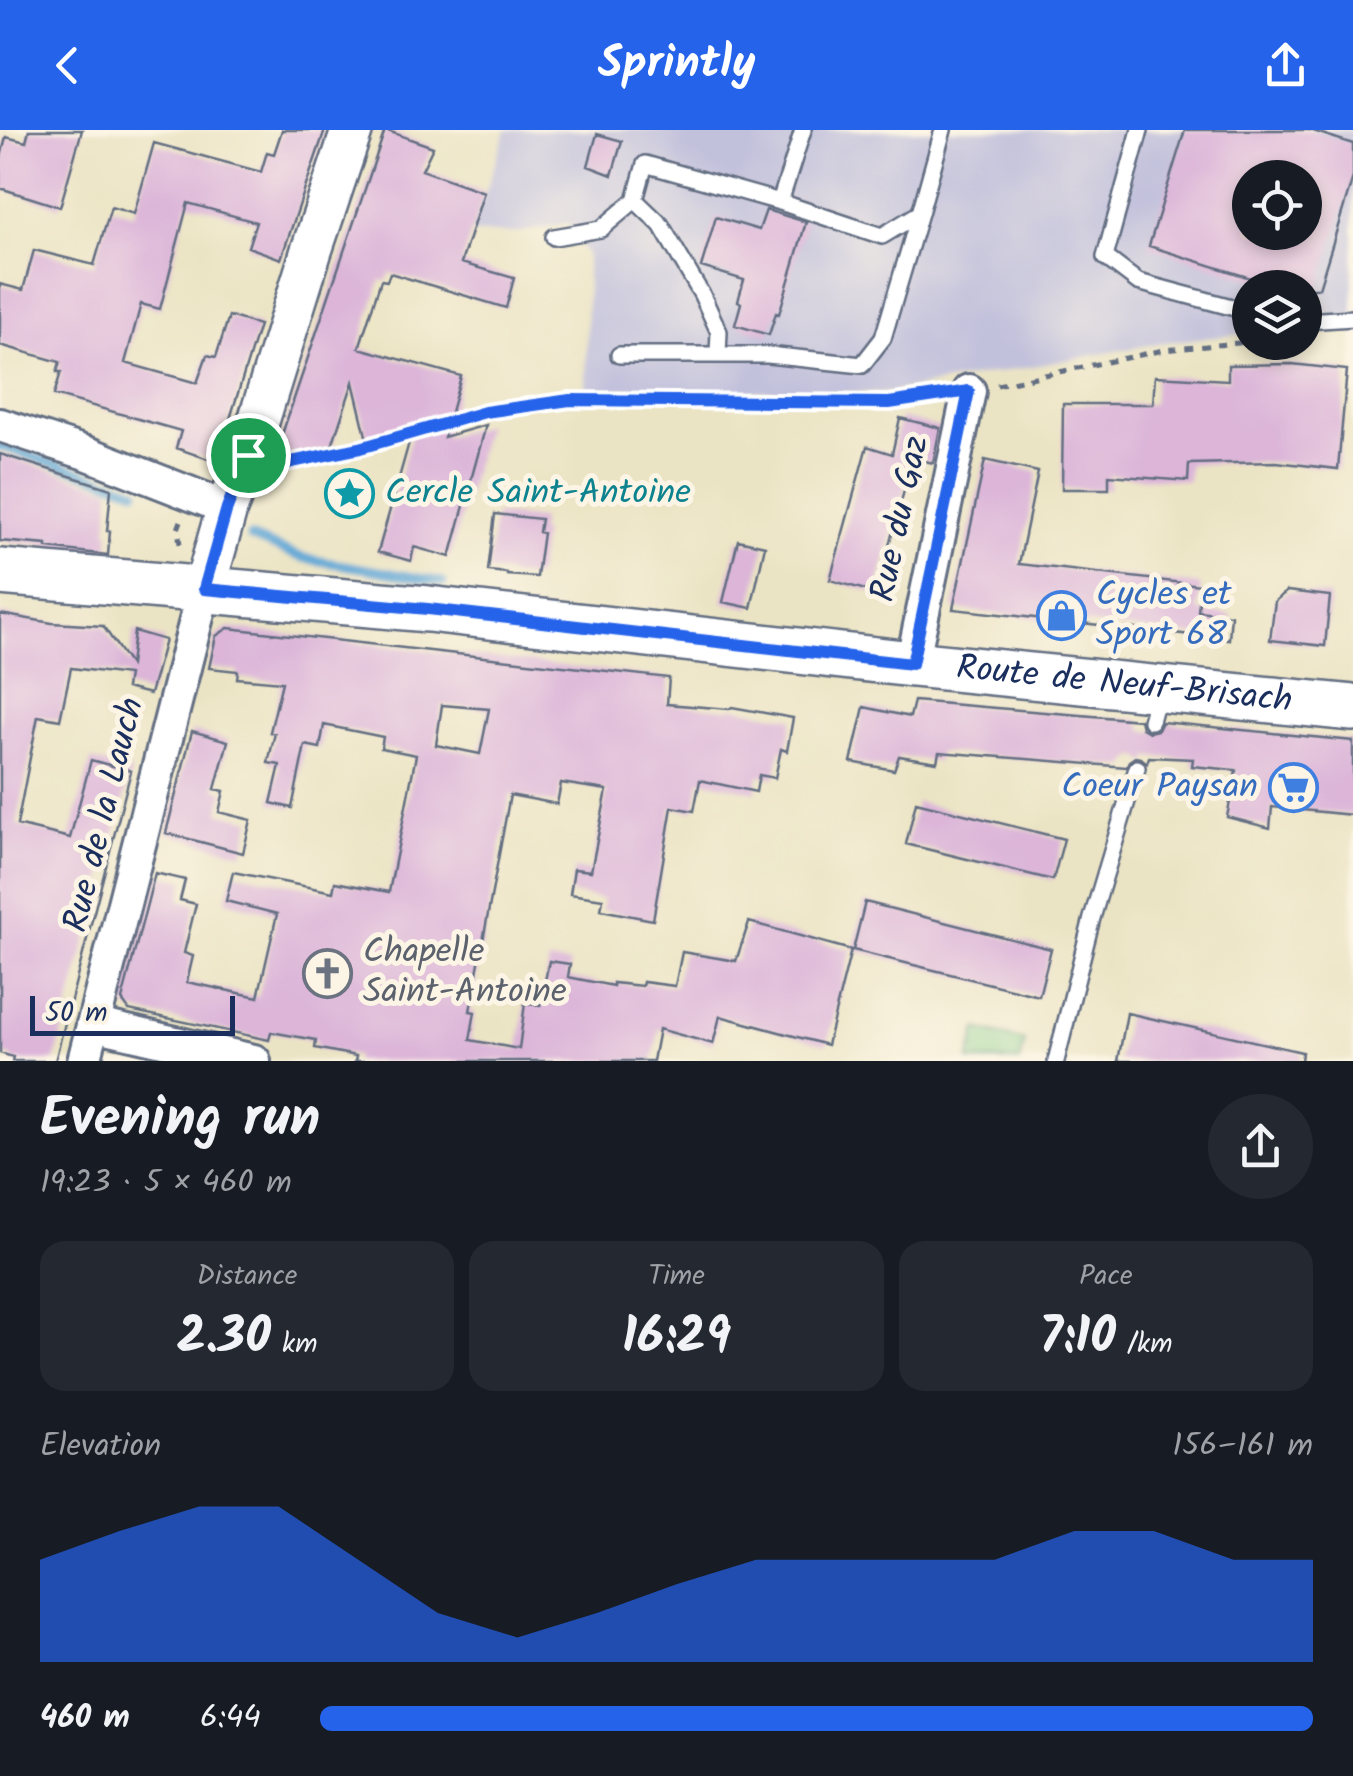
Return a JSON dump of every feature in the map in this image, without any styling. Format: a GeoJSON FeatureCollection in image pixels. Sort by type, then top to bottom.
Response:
{"type":"FeatureCollection","features":[{"type":"Feature","properties":{"kind":"main road","name":"Route de Neuf-Brisach"},"geometry":{"type":"LineString","coordinates":[[0,572],[447,611],[912,664],[1155,705],[1353,708]]}},
{"type":"Feature","properties":{"kind":"street"},"geometry":{"type":"LineString","coordinates":[[204,589],[352,130]]}},
{"type":"Feature","properties":{"kind":"street","name":"Rue du Gaz"},"geometry":{"type":"LineString","coordinates":[[912,664],[969,391]]}},
{"type":"Feature","properties":{"kind":"street"},"geometry":{"type":"LineString","coordinates":[[0,426],[89,454],[227,508]]}},
{"type":"Feature","properties":{"kind":"street","name":"Rue de la Lauch"},"geometry":{"type":"LineString","coordinates":[[84,1061],[204,589]]}},
{"type":"Feature","properties":{"kind":"street"},"geometry":{"type":"LineString","coordinates":[[93,1024],[254,1061]]}},
{"type":"Feature","properties":{"kind":"lane"},"geometry":{"type":"LineString","coordinates":[[780,202],[802,130]]}},
{"type":"Feature","properties":{"kind":"lane"},"geometry":{"type":"LineString","coordinates":[[619,355],[768,355],[862,365],[882,338],[943,130]]}},
{"type":"Feature","properties":{"kind":"lane"},"geometry":{"type":"LineString","coordinates":[[1140,130],[1105,257],[1138,282],[1232,307]]}},
{"type":"Feature","properties":{"kind":"lane"},"geometry":{"type":"LineString","coordinates":[[554,237],[601,229],[635,200],[645,164],[882,236],[920,213]]}},
{"type":"Feature","properties":{"kind":"lane"},"geometry":{"type":"LineString","coordinates":[[635,200],[660,225],[702,295],[719,332],[718,354]]}},
{"type":"Feature","properties":{"kind":"lane"},"geometry":{"type":"LineString","coordinates":[[1322,320],[1353,318]]}},
{"type":"Feature","properties":{"kind":"lane"},"geometry":{"type":"LineString","coordinates":[[1056,1061],[1092,918],[1137,768]]}},
{"type":"Feature","properties":{"kind":"path"},"geometry":{"type":"LineString","coordinates":[[248,455],[277,465],[360,448],[485,412],[570,400],[889,403],[969,391],[1164,350],[1232,344]]}},
{"type":"Feature","properties":{"kind":"shaded area"},"geometry":{"type":"Polygon","coordinates":[[[506,130],[1353,130],[1353,331],[1322,328],[1322,270],[1232,270],[1232,335],[1160,343],[887,393],[586,389],[587,255],[568,223],[517,233],[472,233],[506,130]]]}},
{"type":"Feature","properties":{"kind":"green space"},"geometry":{"type":"Polygon","coordinates":[[[977,1029],[1025,1041],[1020,1061],[969,1061],[977,1029]]]}},
{"type":"Feature","properties":{"kind":"building"},"geometry":{"type":"Polygon","coordinates":[[[29,130],[82,130],[60,207],[0,188],[0,161],[6,137],[26,142],[29,130]]]}},
{"type":"Feature","properties":{"kind":"building"},"geometry":{"type":"Polygon","coordinates":[[[282,130],[325,130],[281,259],[248,247],[256,222],[188,203],[160,309],[141,304],[125,363],[197,383],[207,355],[216,357],[229,316],[259,325],[225,435],[220,433],[211,460],[176,448],[181,431],[54,395],[60,362],[0,345],[0,284],[23,290],[34,250],[94,265],[111,207],[134,214],[154,143],[261,172],[267,152],[274,154],[282,130]]]}},
{"type":"Feature","properties":{"kind":"building"},"geometry":{"type":"Polygon","coordinates":[[[385,130],[433,147],[422,170],[484,192],[461,263],[514,278],[506,308],[390,273],[387,281],[381,280],[359,348],[461,376],[444,437],[486,425],[450,557],[414,547],[411,561],[378,552],[414,425],[367,440],[353,382],[331,449],[274,458],[385,130]]]}},
{"type":"Feature","properties":{"kind":"building"},"geometry":{"type":"Polygon","coordinates":[[[1185,130],[1310,130],[1353,144],[1353,177],[1322,278],[1322,270],[1232,272],[1149,246],[1185,130]]]}},
{"type":"Feature","properties":{"kind":"building"},"geometry":{"type":"Polygon","coordinates":[[[597,134],[622,141],[612,175],[588,166],[597,134]]]}},
{"type":"Feature","properties":{"kind":"building"},"geometry":{"type":"Polygon","coordinates":[[[766,210],[806,222],[769,335],[735,325],[744,280],[701,267],[716,217],[759,230],[766,210]]]}},
{"type":"Feature","properties":{"kind":"building"},"geometry":{"type":"Polygon","coordinates":[[[1292,364],[1347,370],[1338,469],[1276,462],[1189,464],[1188,481],[1109,475],[1109,489],[1062,489],[1063,404],[1153,404],[1155,376],[1228,380],[1228,365],[1292,364]]]}},
{"type":"Feature","properties":{"kind":"building"},"geometry":{"type":"Polygon","coordinates":[[[900,418],[940,428],[933,463],[913,458],[876,593],[830,580],[867,446],[892,454],[900,418]]]}},
{"type":"Feature","properties":{"kind":"building"},"geometry":{"type":"Polygon","coordinates":[[[0,454],[111,489],[108,555],[0,541],[0,454]]]}},
{"type":"Feature","properties":{"kind":"building"},"geometry":{"type":"Polygon","coordinates":[[[985,460],[1038,472],[1019,564],[1201,585],[1198,611],[1231,615],[1229,639],[953,609],[985,460]]]}},
{"type":"Feature","properties":{"kind":"building"},"geometry":{"type":"Polygon","coordinates":[[[495,514],[541,519],[537,577],[488,571],[495,514]]]}},
{"type":"Feature","properties":{"kind":"building"},"geometry":{"type":"Polygon","coordinates":[[[738,540],[765,546],[751,608],[723,602],[738,540]]]}},
{"type":"Feature","properties":{"kind":"building"},"geometry":{"type":"Polygon","coordinates":[[[1287,591],[1330,596],[1325,646],[1270,640],[1275,601],[1287,591]]]}},
{"type":"Feature","properties":{"kind":"building"},"geometry":{"type":"Polygon","coordinates":[[[0,614],[103,626],[130,665],[134,631],[165,640],[150,694],[126,688],[128,675],[71,668],[60,720],[38,716],[17,825],[70,838],[91,760],[131,771],[55,1061],[12,1061],[13,1057],[0,1053],[0,614]]]}},
{"type":"Feature","properties":{"kind":"building"},"geometry":{"type":"Polygon","coordinates":[[[228,628],[669,678],[667,704],[732,707],[793,718],[787,751],[781,749],[775,778],[759,775],[756,792],[700,780],[694,811],[672,807],[653,920],[601,910],[603,899],[570,894],[574,869],[591,871],[607,790],[561,783],[557,804],[510,795],[470,1011],[475,1012],[470,1040],[519,1049],[525,1003],[540,1006],[549,961],[570,964],[568,977],[613,986],[642,986],[643,982],[675,986],[682,952],[736,961],[749,922],[851,950],[827,1045],[720,1016],[713,1044],[659,1029],[653,1061],[355,1061],[356,1056],[315,1048],[316,1040],[271,1032],[269,1040],[129,1010],[122,1000],[155,873],[185,880],[180,900],[196,904],[184,953],[193,956],[187,982],[258,997],[277,914],[226,901],[233,872],[333,892],[335,882],[389,892],[416,755],[381,748],[383,737],[324,725],[320,748],[305,745],[292,808],[271,803],[280,765],[268,763],[275,733],[270,732],[282,682],[237,678],[238,671],[209,668],[216,636],[228,628]],[[442,705],[436,745],[480,754],[489,709],[442,705]]]}},
{"type":"Feature","properties":{"kind":"building"},"geometry":{"type":"Polygon","coordinates":[[[914,701],[1140,720],[1142,728],[1149,732],[1158,730],[1162,722],[1353,741],[1353,815],[1272,807],[1270,828],[1227,817],[1236,770],[1192,766],[1193,759],[1149,757],[1147,763],[1135,757],[1126,767],[939,752],[937,762],[899,756],[894,770],[851,762],[864,707],[910,717],[914,701]]]}},
{"type":"Feature","properties":{"kind":"building"},"geometry":{"type":"Polygon","coordinates":[[[192,731],[228,741],[215,789],[224,791],[219,812],[251,820],[243,853],[166,833],[192,731]]]}},
{"type":"Feature","properties":{"kind":"building"},"geometry":{"type":"Polygon","coordinates":[[[916,802],[1064,839],[1053,880],[906,844],[916,802]]]}},
{"type":"Feature","properties":{"kind":"building"},"geometry":{"type":"Polygon","coordinates":[[[865,902],[1051,949],[1039,996],[853,950],[865,902]]]}},
{"type":"Feature","properties":{"kind":"building"},"geometry":{"type":"Polygon","coordinates":[[[1127,1013],[1302,1052],[1301,1061],[1118,1061],[1127,1013]]]}},
{"type":"Feature","properties":{"kind":"waterway"},"geometry":{"type":"LineString","coordinates":[[0,446],[136,490]]}},
{"type":"Feature","properties":{"kind":"waterway"},"geometry":{"type":"LineString","coordinates":[[250,537],[303,558],[443,582]]}},
{"type":"Feature","properties":{"kind":"place","name":"Cercle Saint-Antoine"},"geometry":{"type":"Point","coordinates":[350,494]}},
{"type":"Feature","properties":{"kind":"place","name":"Cycles et Sport 68"},"geometry":{"type":"Point","coordinates":[1061,616]}},
{"type":"Feature","properties":{"kind":"place","name":"Coeur Paysan"},"geometry":{"type":"Point","coordinates":[1293,788]}},
{"type":"Feature","properties":{"kind":"place","name":"Chapelle Saint-Antoine"},"geometry":{"type":"Point","coordinates":[328,973]}},
{"type":"Feature","properties":{"kind":"route"},"geometry":{"type":"LineString","coordinates":[[969,391],[912,664],[428,609],[204,589],[227,508],[248,455],[277,465],[360,448],[485,412],[570,400],[889,403],[969,391]]}}]}
